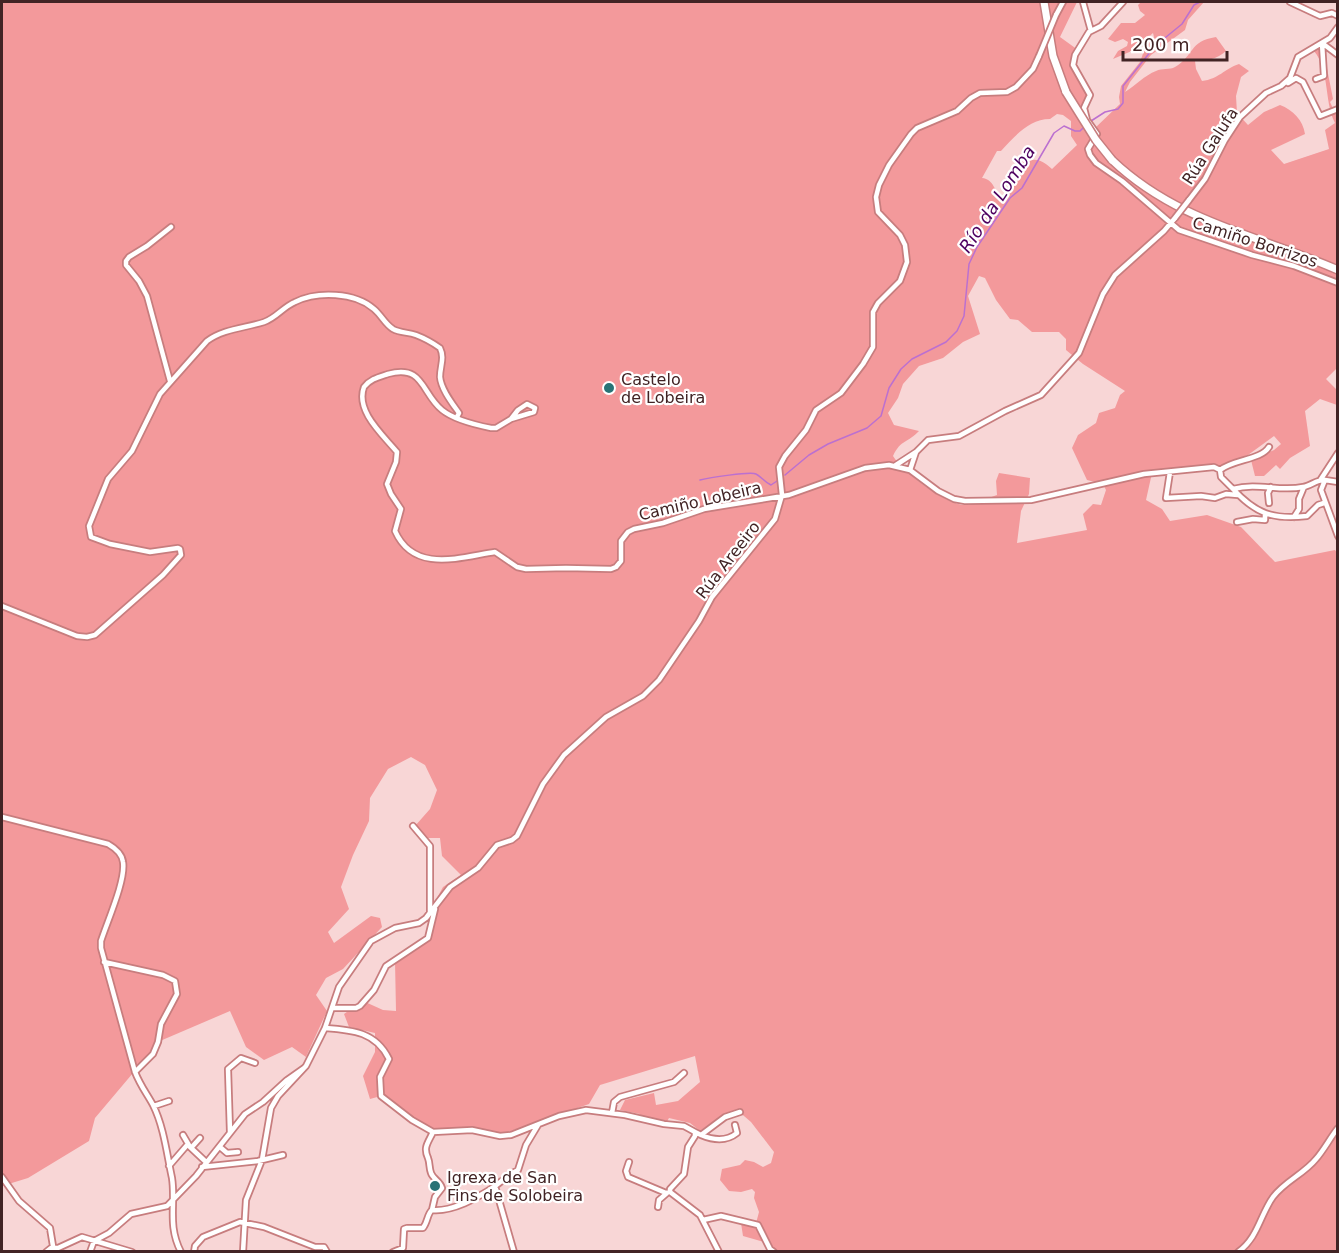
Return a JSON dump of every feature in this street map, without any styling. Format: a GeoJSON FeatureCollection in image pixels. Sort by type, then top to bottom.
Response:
{"type":"FeatureCollection","features":[{"type":"Feature","properties":{"kind":"highway"},"geometry":{"type":"LineString","coordinates":[[1044,2],[1052,48],[1066,92],[1112,160],[1158,197],[1192,215],[1338,270]]}},
{"type":"Feature","properties":{"kind":"street","name":"Rúa Areeiro"},"geometry":{"type":"LineString","coordinates":[[243,1251],[248,1192],[262,1161],[272,1108],[279,1096],[306,1066],[325,1028],[339,987],[371,941],[395,928],[419,923],[435,907],[444,893],[478,868],[497,845],[512,840],[520,832],[543,784],[564,755],[606,717],[643,696],[659,680],[699,621],[712,597],[775,519],[782,495],[781,462],[806,430],[816,410],[841,393],[873,347],[873,312],[878,303],[900,280],[906,268],[907,256],[900,234],[878,212],[876,197],[884,172],[905,141],[917,128],[957,111],[980,93],[1007,92],[1016,87],[1033,69],[1063,2]]}},
{"type":"Feature","properties":{"kind":"street"},"geometry":{"type":"LineString","coordinates":[[1083,2],[1091,31]]}},
{"type":"Feature","properties":{"kind":"street","name":"Camiño Borrizos"},"geometry":{"type":"LineString","coordinates":[[1123,2],[1101,26],[1091,31],[1078,50],[1074,61],[1074,67],[1090,95],[1084,108],[1097,134],[1088,149],[1092,159],[1122,181],[1170,223],[1188,234],[1294,266],[1338,283]]}},
{"type":"Feature","properties":{"kind":"street"},"geometry":{"type":"LineString","coordinates":[[1290,2],[1320,16],[1332,13],[1338,16]]}},
{"type":"Feature","properties":{"kind":"street","name":"Rúa Galufa"},"geometry":{"type":"LineString","coordinates":[[895,466],[916,452],[928,440],[959,436],[986,420],[1041,395],[1079,353],[1103,294],[1115,275],[1175,218],[1205,179],[1240,117],[1266,93],[1281,86],[1290,78],[1298,57],[1330,38],[1338,27]]}},
{"type":"Feature","properties":{"kind":"street"},"geometry":{"type":"LineString","coordinates":[[1322,43],[1338,55]]}},
{"type":"Feature","properties":{"kind":"street"},"geometry":{"type":"LineString","coordinates":[[1316,79],[1324,76],[1322,43]]}},
{"type":"Feature","properties":{"kind":"street"},"geometry":{"type":"LineString","coordinates":[[1281,86],[1285,86],[1296,78],[1300,79],[1314,100],[1317,114],[1320,116],[1338,109]]}},
{"type":"Feature","properties":{"kind":"street"},"geometry":{"type":"LineString","coordinates":[[170,381],[147,296],[126,261],[171,227]]}},
{"type":"Feature","properties":{"kind":"street"},"geometry":{"type":"LineString","coordinates":[[2,606],[77,636],[87,637],[103,627],[179,559],[181,552],[178,548],[150,552],[98,540],[92,537],[89,526],[108,479],[132,451],[160,394],[192,355],[215,334],[264,322],[294,302],[321,295],[339,295],[363,302],[398,332],[418,335],[440,348],[443,358],[440,370],[441,382],[459,413],[457,417]]}},
{"type":"Feature","properties":{"kind":"street","name":"Camiño Lobeira"},"geometry":{"type":"LineString","coordinates":[[511,419],[523,406],[528,405],[535,408],[534,412],[491,428],[457,417],[438,407],[417,378],[409,372],[396,372],[375,378],[367,383],[361,400],[364,408],[382,437],[397,452],[396,462],[387,484],[401,509],[396,526],[397,535],[409,549],[432,560],[462,559],[495,552],[517,567],[526,569],[611,569],[621,561],[621,542],[628,532],[634,529],[663,523],[704,509],[782,495]]}},
{"type":"Feature","properties":{"kind":"street"},"geometry":{"type":"LineString","coordinates":[[1220,470],[1231,463],[1265,452],[1269,447]]}},
{"type":"Feature","properties":{"kind":"street"},"geometry":{"type":"LineString","coordinates":[[910,470],[916,452]]}},
{"type":"Feature","properties":{"kind":"street"},"geometry":{"type":"LineString","coordinates":[[1338,453],[1323,480],[1321,490],[1338,536]]}},
{"type":"Feature","properties":{"kind":"street"},"geometry":{"type":"LineString","coordinates":[[782,495],[811,488],[865,468],[895,466],[910,470],[938,491],[954,499],[965,501],[1031,500],[1140,475],[1214,467],[1220,470]]}},
{"type":"Feature","properties":{"kind":"street"},"geometry":{"type":"LineString","coordinates":[[1220,470],[1221,477],[1238,495],[1265,514],[1282,518],[1307,516],[1318,505],[1324,503]]}},
{"type":"Feature","properties":{"kind":"street"},"geometry":{"type":"LineString","coordinates":[[1170,472],[1166,498],[1201,496],[1215,498],[1226,494],[1238,495]]}},
{"type":"Feature","properties":{"kind":"street"},"geometry":{"type":"LineString","coordinates":[[1233,489],[1258,485],[1304,487],[1323,480],[1338,483]]}},
{"type":"Feature","properties":{"kind":"street"},"geometry":{"type":"LineString","coordinates":[[1269,503],[1270,487]]}},
{"type":"Feature","properties":{"kind":"street"},"geometry":{"type":"LineString","coordinates":[[1294,518],[1299,509],[1299,499],[1304,487]]}},
{"type":"Feature","properties":{"kind":"street"},"geometry":{"type":"LineString","coordinates":[[1237,522],[1253,519],[1265,520],[1265,514]]}},
{"type":"Feature","properties":{"kind":"street"},"geometry":{"type":"LineString","coordinates":[[2,817],[102,842],[113,847],[121,855],[122,877],[101,941],[104,962],[135,1072],[154,1106],[160,1124],[172,1182],[174,1229],[181,1251]]}},
{"type":"Feature","properties":{"kind":"street"},"geometry":{"type":"LineString","coordinates":[[413,826],[430,846],[430,913]]}},
{"type":"Feature","properties":{"kind":"street","name":"Rúa Areeiro"},"geometry":{"type":"LineString","coordinates":[[333,1008],[356,1008],[368,998],[380,982],[386,966],[428,938],[435,907]]}},
{"type":"Feature","properties":{"kind":"street"},"geometry":{"type":"LineString","coordinates":[[104,962],[163,975],[175,981],[177,994],[161,1024],[153,1054],[135,1072]]}},
{"type":"Feature","properties":{"kind":"street"},"geometry":{"type":"LineString","coordinates":[[325,1028],[342,1029],[372,1037],[389,1059],[380,1077],[381,1096],[412,1120],[433,1132],[472,1130],[500,1136],[559,1116],[586,1110],[684,1126],[708,1138],[727,1140],[737,1133],[735,1125]]}},
{"type":"Feature","properties":{"kind":"street"},"geometry":{"type":"LineString","coordinates":[[230,1132],[228,1069],[241,1058],[255,1063]]}},
{"type":"Feature","properties":{"kind":"street","name":"Rúa Areeiro"},"geometry":{"type":"LineString","coordinates":[[94,1241],[131,1214],[162,1209],[167,1206],[220,1147],[245,1114],[306,1066]]}},
{"type":"Feature","properties":{"kind":"street"},"geometry":{"type":"LineString","coordinates":[[612,1113],[614,1102],[620,1098],[674,1082],[684,1073]]}},
{"type":"Feature","properties":{"kind":"street"},"geometry":{"type":"LineString","coordinates":[[154,1106],[169,1101]]}},
{"type":"Feature","properties":{"kind":"street"},"geometry":{"type":"LineString","coordinates":[[701,1134],[725,1118],[740,1112]]}},
{"type":"Feature","properties":{"kind":"street"},"geometry":{"type":"LineString","coordinates":[[432,1210],[445,1211],[495,1186],[506,1175],[518,1170],[526,1146],[538,1125]]}},
{"type":"Feature","properties":{"kind":"street"},"geometry":{"type":"LineString","coordinates":[[1238,1251],[1252,1238],[1274,1195],[1316,1159],[1338,1128]]}},
{"type":"Feature","properties":{"kind":"street"},"geometry":{"type":"LineString","coordinates":[[393,1251],[403,1248],[404,1229],[423,1227],[427,1224],[435,1197],[442,1189],[440,1182],[431,1174],[425,1148],[433,1132]]}},
{"type":"Feature","properties":{"kind":"street"},"geometry":{"type":"LineString","coordinates":[[658,1207],[659,1200],[684,1174],[688,1147],[695,1132]]}},
{"type":"Feature","properties":{"kind":"street"},"geometry":{"type":"LineString","coordinates":[[183,1135],[204,1164],[262,1161],[283,1155]]}},
{"type":"Feature","properties":{"kind":"street"},"geometry":{"type":"LineString","coordinates":[[169,1166],[200,1138]]}},
{"type":"Feature","properties":{"kind":"street"},"geometry":{"type":"LineString","coordinates":[[220,1147],[227,1153],[238,1152]]}},
{"type":"Feature","properties":{"kind":"street"},"geometry":{"type":"LineString","coordinates":[[629,1162],[626,1171],[628,1177],[668,1193],[700,1215],[719,1251]]}},
{"type":"Feature","properties":{"kind":"street"},"geometry":{"type":"LineString","coordinates":[[2,1177],[19,1201],[50,1228],[54,1250]]}},
{"type":"Feature","properties":{"kind":"street"},"geometry":{"type":"LineString","coordinates":[[495,1186],[514,1251]]}},
{"type":"Feature","properties":{"kind":"street"},"geometry":{"type":"LineString","coordinates":[[703,1220],[721,1215],[758,1225],[770,1249],[774,1251]]}},
{"type":"Feature","properties":{"kind":"street"},"geometry":{"type":"LineString","coordinates":[[194,1251],[197,1243],[206,1235],[235,1223],[264,1227],[315,1247],[324,1247],[327,1251]]}},
{"type":"Feature","properties":{"kind":"street"},"geometry":{"type":"LineString","coordinates":[[46,1251],[54,1250],[78,1237],[117,1250],[132,1251]]}},
{"type":"Feature","properties":{"kind":"street"},"geometry":{"type":"LineString","coordinates":[[90,1251],[94,1241]]}},
{"type":"Feature","properties":{"kind":"shaded area"},"geometry":{"type":"Polygon","coordinates":[[[2,2],[1077,2],[1060,37],[1078,50],[1074,65],[1090,95],[1084,108],[1094,129],[1120,104],[1121,86],[1140,62],[1145,48],[1154,37],[1153,33],[1134,50],[1113,59],[1118,51],[1127,46],[1128,42],[1123,39],[1115,42],[1108,39],[1121,23],[1135,23],[1145,15],[1140,11],[1138,5],[1141,2],[1204,2],[1188,20],[1185,30],[1151,55],[1125,92],[1158,70],[1175,67],[1196,45],[1216,37],[1226,51],[1212,59],[1195,61],[1202,81],[1213,78],[1239,64],[1249,71],[1241,77],[1236,96],[1237,113],[1248,125],[1264,112],[1280,105],[1300,120],[1305,134],[1271,150],[1284,164],[1329,149],[1325,130],[1335,123],[1331,114],[1321,63],[1317,54],[1310,47],[1322,43],[1333,99],[1330,102],[1338,119],[1338,367],[1326,379],[1337,390],[1337,405],[1320,399],[1305,411],[1310,446],[1290,458],[1280,469],[1276,465],[1264,476],[1255,476],[1251,460],[1274,450],[1281,444],[1274,436],[1248,455],[1226,463],[1220,470],[1152,473],[1146,500],[1162,509],[1170,521],[1207,515],[1241,527],[1275,562],[1335,550],[1337,553],[1337,1251],[767,1251],[768,1243],[743,1236],[741,1223],[755,1227],[759,1212],[754,1198],[755,1192],[752,1189],[741,1192],[729,1191],[720,1180],[722,1169],[740,1165],[745,1160],[763,1167],[771,1163],[774,1152],[751,1122],[737,1110],[724,1115],[700,1131],[690,1123],[669,1118],[665,1125],[641,1120],[640,1114],[620,1110],[625,1100],[654,1093],[656,1105],[678,1101],[700,1082],[695,1056],[600,1085],[589,1104],[502,1134],[433,1132],[381,1096],[370,1099],[363,1076],[375,1052],[375,1033],[349,1027],[344,1014],[363,1001],[383,1010],[396,1011],[395,961],[429,940],[437,898],[443,887],[461,875],[442,856],[440,838],[428,838],[415,826],[430,809],[437,790],[425,765],[411,757],[388,769],[370,798],[369,821],[341,887],[349,909],[328,932],[334,943],[371,916],[380,918],[382,927],[343,969],[326,978],[316,995],[327,1011],[306,1057],[292,1047],[264,1060],[246,1047],[230,1011],[160,1041],[95,1118],[89,1141],[28,1178],[2,1186],[2,2]],[[1057,114],[1050,119],[1029,125],[1001,151],[997,151],[982,178],[992,183],[1001,200],[1020,178],[1019,164],[1036,160],[1052,169],[1077,145],[1071,136],[1071,121],[1057,114]],[[979,276],[968,296],[980,334],[963,342],[943,358],[919,366],[903,384],[898,398],[888,413],[894,425],[919,431],[902,444],[893,456],[926,487],[957,504],[977,503],[997,495],[996,481],[999,473],[1030,478],[1029,494],[1021,511],[1017,543],[1087,530],[1083,514],[1093,504],[1101,505],[1106,490],[1103,484],[1087,480],[1072,448],[1078,435],[1096,423],[1099,413],[1115,408],[1120,395],[1125,391],[1066,350],[1066,339],[1059,332],[1032,332],[1018,320],[1010,319],[996,300],[985,278],[979,276]]]}},
{"type":"Feature","properties":{"kind":"waterway","name":"Río da Lomba"},"geometry":{"type":"LineString","coordinates":[[1091,121],[1105,112],[1118,109],[1123,103],[1123,86],[1155,46],[1182,24],[1194,5],[1200,2]]}},
{"type":"Feature","properties":{"kind":"waterway","name":"Río da Lomba"},"geometry":{"type":"LineString","coordinates":[[785,475],[809,455],[828,444],[867,428],[881,416],[889,388],[901,369],[912,359],[946,342],[957,331],[964,316],[969,264],[977,247],[1010,198],[1022,188],[1054,133],[1064,126],[1075,131],[1080,131],[1085,126]]}},
{"type":"Feature","properties":{"kind":"waterway","name":"Río da Lomba"},"geometry":{"type":"LineString","coordinates":[[700,480],[752,473],[771,485],[777,481]]}},
{"type":"Feature","properties":{"kind":"place","name":"Castelo de Lobeira"},"geometry":{"type":"Point","coordinates":[609,388]}},
{"type":"Feature","properties":{"kind":"place","name":"Igrexa de San Fins de Solobeira"},"geometry":{"type":"Point","coordinates":[435,1186]}}]}
